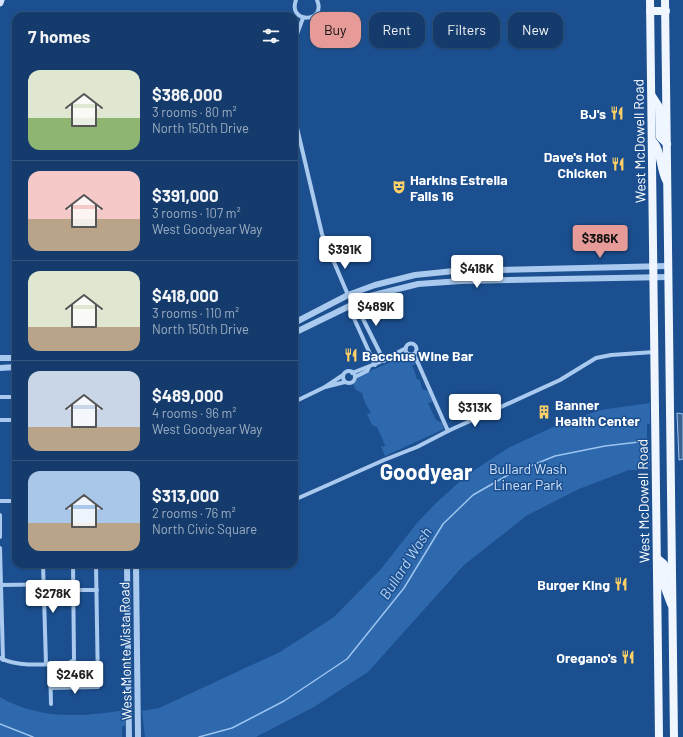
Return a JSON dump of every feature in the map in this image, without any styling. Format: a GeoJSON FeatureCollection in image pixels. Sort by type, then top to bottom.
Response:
{"type":"FeatureCollection","features":[{"type":"Feature","properties":{"kind":"main road","name":"West McDowell Road"},"geometry":{"type":"LineString","coordinates":[[650,0],[659,737]]}},
{"type":"Feature","properties":{"kind":"main road","name":"West McDowell Road"},"geometry":{"type":"LineString","coordinates":[[666,0],[674,737]]}},
{"type":"Feature","properties":{"kind":"main road"},"geometry":{"type":"LineString","coordinates":[[650,11],[666,11]]}},
{"type":"Feature","properties":{"kind":"main road"},"geometry":{"type":"LineString","coordinates":[[651,95],[659,107],[660,137],[667,144]]}},
{"type":"Feature","properties":{"kind":"main road"},"geometry":{"type":"LineString","coordinates":[[652,141],[658,147],[661,170],[667,183]]}},
{"type":"Feature","properties":{"kind":"main road"},"geometry":{"type":"LineString","coordinates":[[657,558],[664,564],[664,588],[673,608]]}},
{"type":"Feature","properties":{"kind":"street"},"geometry":{"type":"LineString","coordinates":[[296,0],[294,5],[296,12]]}},
{"type":"Feature","properties":{"kind":"street"},"geometry":{"type":"LineString","coordinates":[[298,14],[303,18],[309,18],[316,13],[318,7],[317,0]]}},
{"type":"Feature","properties":{"kind":"street"},"geometry":{"type":"LineString","coordinates":[[298,31],[303,18]]}},
{"type":"Feature","properties":{"kind":"street"},"geometry":{"type":"LineString","coordinates":[[298,132],[322,234],[348,295],[352,303],[359,310],[384,361]]}},
{"type":"Feature","properties":{"kind":"street"},"geometry":{"type":"LineString","coordinates":[[298,321],[348,295],[404,277],[444,271],[668,266]]}},
{"type":"Feature","properties":{"kind":"street"},"geometry":{"type":"LineString","coordinates":[[298,330],[352,303],[394,289],[428,283],[461,280],[668,277]]}},
{"type":"Feature","properties":{"kind":"street"},"geometry":{"type":"LineString","coordinates":[[352,303],[352,314],[375,365]]}},
{"type":"Feature","properties":{"kind":"street"},"geometry":{"type":"LineString","coordinates":[[298,400],[325,387],[348,372],[353,375],[367,371],[369,367],[390,358],[406,348],[409,344],[415,345],[416,350],[414,354],[448,431]]}},
{"type":"Feature","properties":{"kind":"street"},"geometry":{"type":"LineString","coordinates":[[406,348],[408,354]]}},
{"type":"Feature","properties":{"kind":"street"},"geometry":{"type":"LineString","coordinates":[[298,498],[417,447],[448,431],[560,380],[602,356],[654,352]]}},
{"type":"Feature","properties":{"kind":"street"},"geometry":{"type":"LineString","coordinates":[[390,358],[414,354]]}},
{"type":"Feature","properties":{"kind":"street"},"geometry":{"type":"LineString","coordinates":[[0,358],[12,358]]}},
{"type":"Feature","properties":{"kind":"street"},"geometry":{"type":"LineString","coordinates":[[0,368],[12,367]]}},
{"type":"Feature","properties":{"kind":"street"},"geometry":{"type":"LineString","coordinates":[[343,375],[345,382]]}},
{"type":"Feature","properties":{"kind":"street"},"geometry":{"type":"LineString","coordinates":[[325,387],[345,382],[352,382],[353,375]]}},
{"type":"Feature","properties":{"kind":"street"},"geometry":{"type":"LineString","coordinates":[[0,397],[12,397]]}},
{"type":"Feature","properties":{"kind":"street"},"geometry":{"type":"LineString","coordinates":[[0,420],[12,420]]}},
{"type":"Feature","properties":{"kind":"street"},"geometry":{"type":"LineString","coordinates":[[0,501],[12,501]]}},
{"type":"Feature","properties":{"kind":"street"},"geometry":{"type":"LineString","coordinates":[[0,514],[0,537]]}},
{"type":"Feature","properties":{"kind":"street"},"geometry":{"type":"LineString","coordinates":[[0,548],[2,659],[20,664],[70,663],[74,660],[73,568]]}},
{"type":"Feature","properties":{"kind":"street"},"geometry":{"type":"LineString","coordinates":[[43,568],[51,704]]}},
{"type":"Feature","properties":{"kind":"street"},"geometry":{"type":"LineString","coordinates":[[50,688],[98,687],[96,568]]}},
{"type":"Feature","properties":{"kind":"street","name":"West Monte Vista Road"},"geometry":{"type":"LineString","coordinates":[[127,568],[129,737]]}},
{"type":"Feature","properties":{"kind":"street","name":"West Monte Vista Road"},"geometry":{"type":"LineString","coordinates":[[136,568],[138,737]]}},
{"type":"Feature","properties":{"kind":"street"},"geometry":{"type":"LineString","coordinates":[[1,585],[74,584]]}},
{"type":"Feature","properties":{"kind":"street"},"geometry":{"type":"LineString","coordinates":[[74,590],[97,590]]}},
{"type":"Feature","properties":{"kind":"green space"},"geometry":{"type":"Polygon","coordinates":[[[402,357],[413,357],[416,364],[411,366],[413,367],[417,379],[420,380],[422,389],[428,391],[433,402],[428,403],[436,420],[442,423],[444,429],[385,456],[381,446],[384,447],[385,445],[377,427],[372,425],[367,414],[371,413],[365,403],[362,393],[356,390],[353,384],[361,375],[402,357]]]}},
{"type":"Feature","properties":{"kind":"green space","name":"Bullard Wash Linear Park"},"geometry":{"type":"Polygon","coordinates":[[[650,403],[650,424],[647,424],[647,452],[650,453],[650,470],[629,470],[579,489],[526,516],[464,565],[368,672],[314,707],[256,737],[145,737],[142,711],[159,708],[280,652],[334,617],[381,569],[417,523],[436,503],[467,475],[508,448],[553,427],[600,410],[650,403]]]}},
{"type":"Feature","properties":{"kind":"green space"},"geometry":{"type":"Polygon","coordinates":[[[0,697],[30,710],[61,715],[93,714],[125,710],[125,726],[122,726],[122,737],[0,737],[0,697]]]}},
{"type":"Feature","properties":{"kind":"shaded area"},"geometry":{"type":"Polygon","coordinates":[[[677,413],[683,414],[683,459],[679,460],[677,413]]]}},
{"type":"Feature","properties":{"kind":"waterway","name":"Bullard Wash"},"geometry":{"type":"LineString","coordinates":[[199,737],[232,728],[284,701],[347,659],[404,588],[443,524],[473,495],[508,475],[555,456],[605,446],[647,441]]}},
{"type":"Feature","properties":{"kind":"waterway","name":"Bullard Wash"},"geometry":{"type":"LineString","coordinates":[[0,724],[33,737]]}},
{"type":"Feature","properties":{"kind":"place","name":"BJ's"},"geometry":{"type":"Point","coordinates":[617,113]}},
{"type":"Feature","properties":{"kind":"place","name":"Dave's Hot Chicken"},"geometry":{"type":"Point","coordinates":[618,164]}},
{"type":"Feature","properties":{"kind":"place","name":"Harkins Estrella Falls 16"},"geometry":{"type":"Point","coordinates":[399,187]}},
{"type":"Feature","properties":{"kind":"place","name":"Bacchus Wine Bar"},"geometry":{"type":"Point","coordinates":[351,355]}},
{"type":"Feature","properties":{"kind":"place","name":"Banner Health Center"},"geometry":{"type":"Point","coordinates":[544,412]}},
{"type":"Feature","properties":{"kind":"place","name":"Burger King"},"geometry":{"type":"Point","coordinates":[621,584]}},
{"type":"Feature","properties":{"kind":"place","name":"Oregano's"},"geometry":{"type":"Point","coordinates":[628,657]}},
{"type":"Feature","properties":{"kind":"district","name":"Goodyear"},"geometry":{"type":"Point","coordinates":[426,471]}}]}
